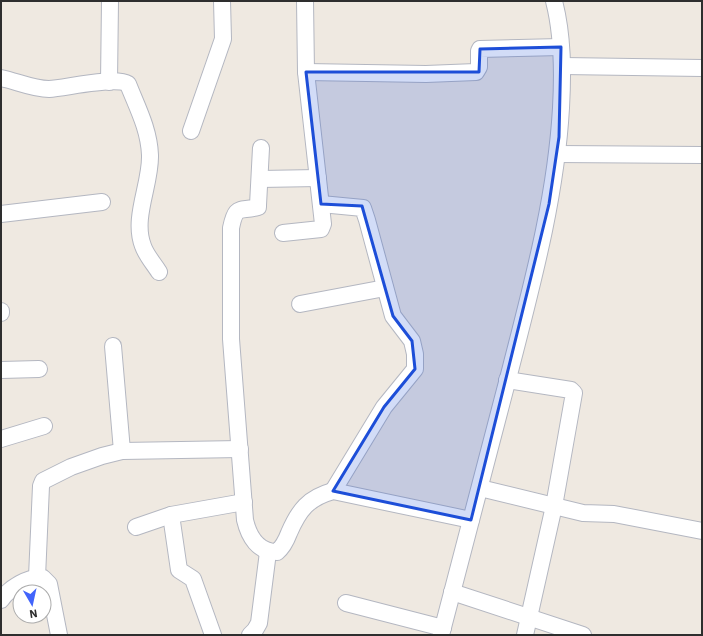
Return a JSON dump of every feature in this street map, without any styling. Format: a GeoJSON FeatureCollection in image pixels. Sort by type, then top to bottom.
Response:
{"type":"FeatureCollection","features":[{"type":"Feature","properties":{"kind":"street"},"geometry":{"type":"LineString","coordinates":[[109,82],[110,1]]}},
{"type":"Feature","properties":{"kind":"street"},"geometry":{"type":"LineString","coordinates":[[191,131],[223,39],[222,1]]}},
{"type":"Feature","properties":{"kind":"street"},"geometry":{"type":"LineString","coordinates":[[283,233],[321,229],[323,224],[306,72],[305,1]]}},
{"type":"Feature","properties":{"kind":"street"},"geometry":{"type":"LineString","coordinates":[[346,603],[442,632],[539,253],[549,204],[557,154],[563,66],[559,20],[554,1]]}},
{"type":"Feature","properties":{"kind":"street"},"geometry":{"type":"LineString","coordinates":[[306,72],[426,74],[476,72],[479,67],[480,49],[561,47]]}},
{"type":"Feature","properties":{"kind":"street"},"geometry":{"type":"LineString","coordinates":[[563,66],[702,68]]}},
{"type":"Feature","properties":{"kind":"street"},"geometry":{"type":"LineString","coordinates":[[1,78],[37,88],[49,89],[109,82],[124,82],[128,84],[142,118],[149,141],[150,156],[141,218],[140,238],[143,248],[159,272]]}},
{"type":"Feature","properties":{"kind":"street"},"geometry":{"type":"LineString","coordinates":[[261,148],[258,207],[241,209],[236,213],[231,228],[231,339],[245,520],[251,538],[268,552],[277,552],[281,549],[295,518],[305,505],[315,498],[333,491],[471,520]]}},
{"type":"Feature","properties":{"kind":"street"},"geometry":{"type":"LineString","coordinates":[[557,154],[702,155]]}},
{"type":"Feature","properties":{"kind":"street"},"geometry":{"type":"LineString","coordinates":[[260,179],[318,178]]}},
{"type":"Feature","properties":{"kind":"street"},"geometry":{"type":"LineString","coordinates":[[1,214],[102,202]]}},
{"type":"Feature","properties":{"kind":"street"},"geometry":{"type":"LineString","coordinates":[[321,204],[363,208],[368,220],[393,316],[412,341],[416,354],[415,369],[384,407],[333,491]]}},
{"type":"Feature","properties":{"kind":"street"},"geometry":{"type":"LineString","coordinates":[[300,304],[385,288]]}},
{"type":"Feature","properties":{"kind":"street"},"geometry":{"type":"LineString","coordinates":[[113,346],[122,451]]}},
{"type":"Feature","properties":{"kind":"street"},"geometry":{"type":"LineString","coordinates":[[1,370],[38,369]]}},
{"type":"Feature","properties":{"kind":"street"},"geometry":{"type":"LineString","coordinates":[[507,380],[571,390],[574,393],[554,506],[525,635]]}},
{"type":"Feature","properties":{"kind":"street"},"geometry":{"type":"LineString","coordinates":[[1,439],[44,426]]}},
{"type":"Feature","properties":{"kind":"street"},"geometry":{"type":"LineString","coordinates":[[37,577],[40,495],[43,481],[71,467],[102,456],[122,451],[240,450]]}},
{"type":"Feature","properties":{"kind":"street"},"geometry":{"type":"LineString","coordinates":[[480,488],[583,513],[614,514],[702,531]]}},
{"type":"Feature","properties":{"kind":"street"},"geometry":{"type":"LineString","coordinates":[[136,527],[171,515],[244,502]]}},
{"type":"Feature","properties":{"kind":"street"},"geometry":{"type":"LineString","coordinates":[[171,515],[179,570],[193,579],[213,635]]}},
{"type":"Feature","properties":{"kind":"street"},"geometry":{"type":"LineString","coordinates":[[250,635],[259,623],[268,552]]}},
{"type":"Feature","properties":{"kind":"street"},"geometry":{"type":"LineString","coordinates":[[1,600],[12,589],[37,577],[43,578],[49,584],[59,635]]}},
{"type":"Feature","properties":{"kind":"street"},"geometry":{"type":"LineString","coordinates":[[452,592],[529,616],[583,635]]}},
{"type":"Feature","properties":{"kind":"highlighted area"},"geometry":{"type":"Polygon","coordinates":[[[561,47],[559,137],[549,204],[471,520],[333,491],[384,407],[415,369],[412,341],[393,316],[362,206],[321,204],[306,72],[479,72],[480,49],[561,47]]]}}]}
